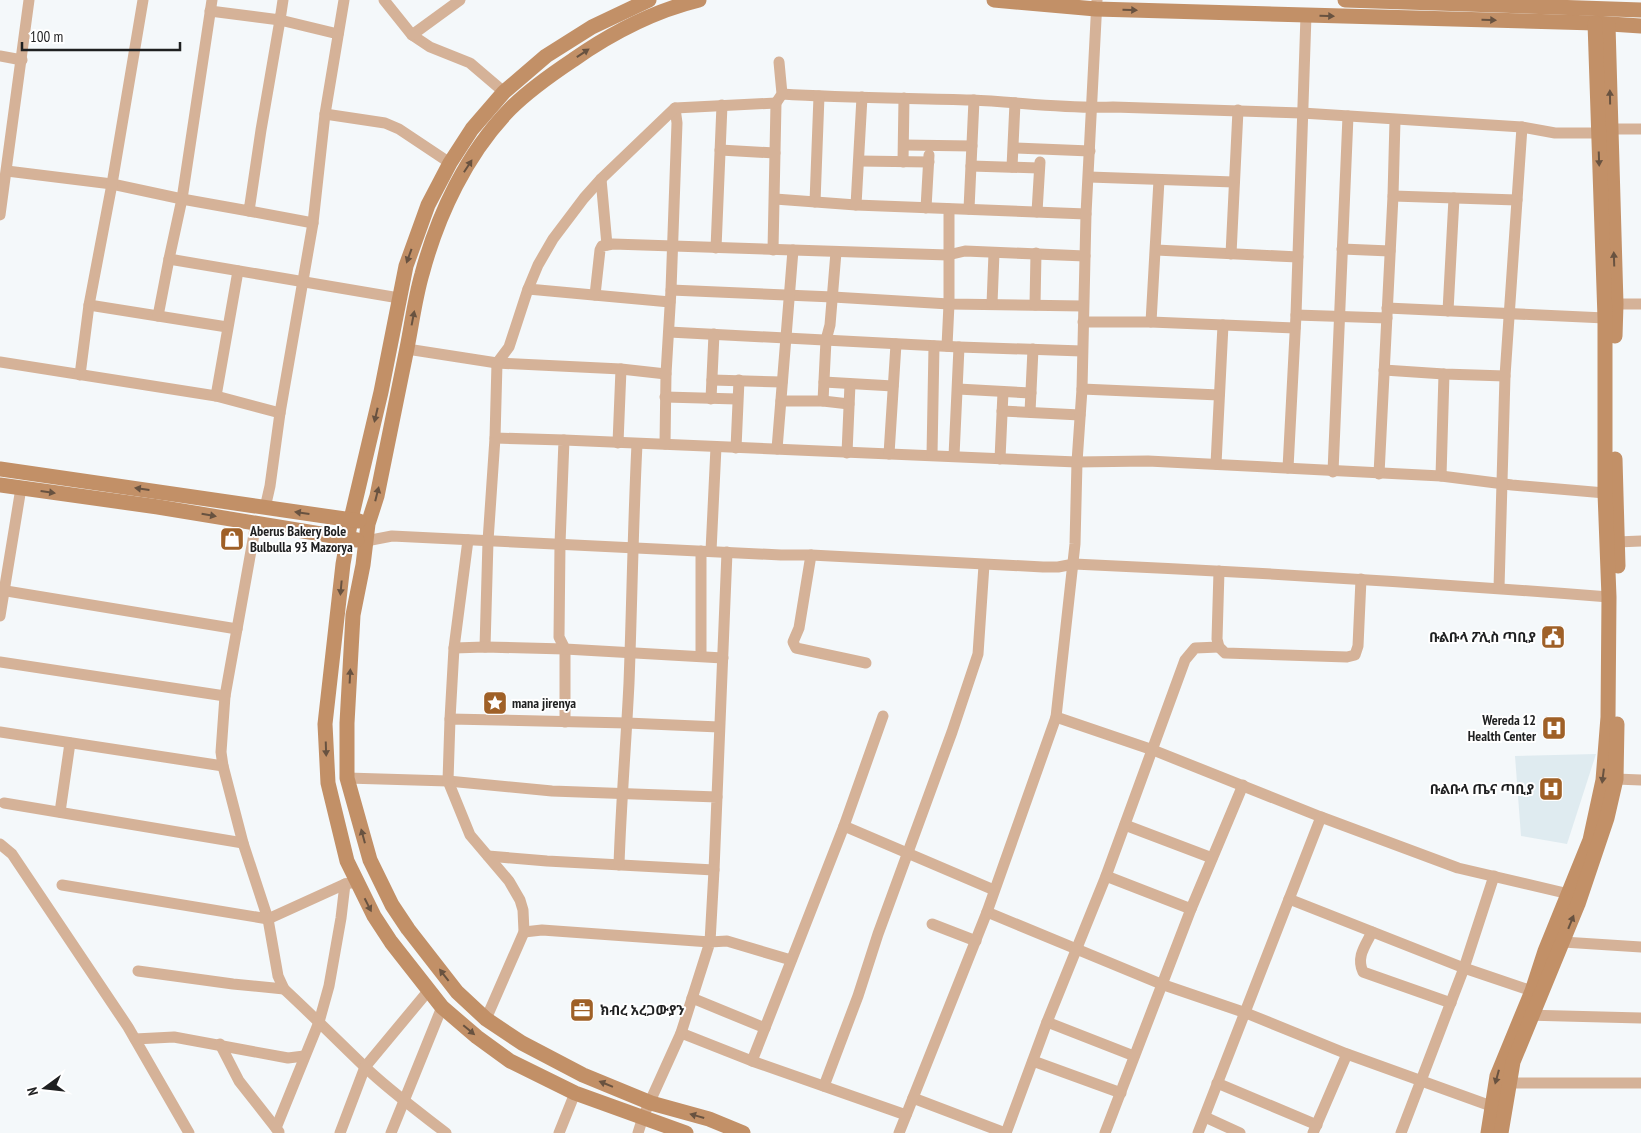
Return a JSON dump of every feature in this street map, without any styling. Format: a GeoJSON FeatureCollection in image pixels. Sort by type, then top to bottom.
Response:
{"type":"FeatureCollection","features":[{"type":"Feature","properties":{"kind":"main road"},"geometry":{"type":"LineString","coordinates":[[699,0],[649,18],[599,42],[559,69],[511,108],[484,140],[463,173],[442,213],[422,274],[377,496],[368,524],[363,565],[353,615],[347,723],[347,778],[370,860],[392,905],[408,929],[457,992],[486,1019],[522,1043],[583,1075],[651,1103],[709,1119],[743,1133]]}},
{"type":"Feature","properties":{"kind":"main road"},"geometry":{"type":"LineString","coordinates":[[994,0],[1306,15],[1641,10]]}},
{"type":"Feature","properties":{"kind":"main road"},"geometry":{"type":"LineString","coordinates":[[1345,0],[1600,11],[1641,26]]}},
{"type":"Feature","properties":{"kind":"main road"},"geometry":{"type":"LineString","coordinates":[[649,18],[645,1],[592,27],[546,56],[504,92],[472,129],[450,163],[428,204],[406,266],[381,392],[347,539],[325,724],[328,783],[347,861],[350,883],[382,929],[442,1007],[477,1037],[510,1061],[575,1093],[686,1133]]}},
{"type":"Feature","properties":{"kind":"main road"},"geometry":{"type":"LineString","coordinates":[[1501,1133],[1513,1062],[1532,991],[1545,951],[1590,840],[1603,780],[1608,717],[1609,597],[1605,493],[1604,131],[1600,11]]}},
{"type":"Feature","properties":{"kind":"main road"},"geometry":{"type":"LineString","coordinates":[[1488,1133],[1497,1076],[1563,942],[1607,818],[1616,779],[1619,598],[1614,404],[1616,304],[1604,131]]}},
{"type":"Feature","properties":{"kind":"main road"},"geometry":{"type":"LineString","coordinates":[[421,225],[436,231]]}},
{"type":"Feature","properties":{"kind":"main road"},"geometry":{"type":"LineString","coordinates":[[0,469],[351,519],[368,524]]}},
{"type":"Feature","properties":{"kind":"main road"},"geometry":{"type":"LineString","coordinates":[[0,485],[158,507],[366,541]]}},
{"type":"Feature","properties":{"kind":"street"},"geometry":{"type":"LineString","coordinates":[[0,215],[29,0]]}},
{"type":"Feature","properties":{"kind":"street"},"geometry":{"type":"LineString","coordinates":[[80,375],[89,305],[112,184],[143,0]]}},
{"type":"Feature","properties":{"kind":"street"},"geometry":{"type":"LineString","coordinates":[[250,211],[282,0]]}},
{"type":"Feature","properties":{"kind":"street"},"geometry":{"type":"LineString","coordinates":[[265,508],[313,223],[325,114],[344,0]]}},
{"type":"Feature","properties":{"kind":"street"},"geometry":{"type":"LineString","coordinates":[[384,0],[412,35],[430,47],[470,63],[504,92]]}},
{"type":"Feature","properties":{"kind":"street"},"geometry":{"type":"LineString","coordinates":[[412,35],[460,0]]}},
{"type":"Feature","properties":{"kind":"street"},"geometry":{"type":"LineString","coordinates":[[899,1133],[987,912],[1056,717],[1074,564],[1077,462],[1082,388],[1086,214],[1097,4]]}},
{"type":"Feature","properties":{"kind":"street"},"geometry":{"type":"LineString","coordinates":[[158,316],[182,199],[211,6],[338,34]]}},
{"type":"Feature","properties":{"kind":"street"},"geometry":{"type":"LineString","coordinates":[[1288,468],[1296,328],[1306,15]]}},
{"type":"Feature","properties":{"kind":"street"},"geometry":{"type":"LineString","coordinates":[[0,56],[22,60]]}},
{"type":"Feature","properties":{"kind":"street"},"geometry":{"type":"LineString","coordinates":[[774,250],[775,152],[779,99],[779,62]]}},
{"type":"Feature","properties":{"kind":"street"},"geometry":{"type":"LineString","coordinates":[[485,647],[497,363],[510,347],[528,289],[538,265],[553,239],[601,179],[675,108],[819,96],[974,100],[1093,108],[1113,106],[1302,113],[1522,128],[1555,133],[1641,129]]}},
{"type":"Feature","properties":{"kind":"street"},"geometry":{"type":"LineString","coordinates":[[814,202],[819,96]]}},
{"type":"Feature","properties":{"kind":"street"},"geometry":{"type":"LineString","coordinates":[[856,205],[862,97]]}},
{"type":"Feature","properties":{"kind":"street"},"geometry":{"type":"LineString","coordinates":[[903,162],[904,98]]}},
{"type":"Feature","properties":{"kind":"street"},"geometry":{"type":"LineString","coordinates":[[969,210],[974,100]]}},
{"type":"Feature","properties":{"kind":"street"},"geometry":{"type":"LineString","coordinates":[[1012,167],[1015,103]]}},
{"type":"Feature","properties":{"kind":"street"},"geometry":{"type":"LineString","coordinates":[[716,248],[722,105]]}},
{"type":"Feature","properties":{"kind":"street"},"geometry":{"type":"LineString","coordinates":[[665,444],[665,398],[673,247],[675,108]]}},
{"type":"Feature","properties":{"kind":"street"},"geometry":{"type":"LineString","coordinates":[[1230,254],[1238,110]]}},
{"type":"Feature","properties":{"kind":"street"},"geometry":{"type":"LineString","coordinates":[[325,114],[385,123],[399,129],[450,163]]}},
{"type":"Feature","properties":{"kind":"street"},"geometry":{"type":"LineString","coordinates":[[1333,472],[1348,116]]}},
{"type":"Feature","properties":{"kind":"street"},"geometry":{"type":"LineString","coordinates":[[1379,474],[1395,120]]}},
{"type":"Feature","properties":{"kind":"street"},"geometry":{"type":"LineString","coordinates":[[1499,588],[1506,376],[1522,128]]}},
{"type":"Feature","properties":{"kind":"street"},"geometry":{"type":"LineString","coordinates":[[904,145],[972,146]]}},
{"type":"Feature","properties":{"kind":"street"},"geometry":{"type":"LineString","coordinates":[[926,208],[929,146]]}},
{"type":"Feature","properties":{"kind":"street"},"geometry":{"type":"LineString","coordinates":[[1014,148],[1090,151]]}},
{"type":"Feature","properties":{"kind":"street"},"geometry":{"type":"LineString","coordinates":[[720,150],[775,152]]}},
{"type":"Feature","properties":{"kind":"street"},"geometry":{"type":"LineString","coordinates":[[1037,212],[1040,150]]}},
{"type":"Feature","properties":{"kind":"street"},"geometry":{"type":"LineString","coordinates":[[859,161],[928,162]]}},
{"type":"Feature","properties":{"kind":"street"},"geometry":{"type":"LineString","coordinates":[[971,166],[1040,168]]}},
{"type":"Feature","properties":{"kind":"street"},"geometry":{"type":"LineString","coordinates":[[7,171],[112,184],[313,223]]}},
{"type":"Feature","properties":{"kind":"street"},"geometry":{"type":"LineString","coordinates":[[1088,177],[1234,182]]}},
{"type":"Feature","properties":{"kind":"street"},"geometry":{"type":"LineString","coordinates":[[601,179],[607,245]]}},
{"type":"Feature","properties":{"kind":"street"},"geometry":{"type":"LineString","coordinates":[[1151,322],[1159,180]]}},
{"type":"Feature","properties":{"kind":"street"},"geometry":{"type":"LineString","coordinates":[[1393,196],[1517,200]]}},
{"type":"Feature","properties":{"kind":"street"},"geometry":{"type":"LineString","coordinates":[[1448,311],[1454,198]]}},
{"type":"Feature","properties":{"kind":"street"},"geometry":{"type":"LineString","coordinates":[[775,199],[856,205],[1086,214]]}},
{"type":"Feature","properties":{"kind":"street"},"geometry":{"type":"LineString","coordinates":[[947,346],[949,209]]}},
{"type":"Feature","properties":{"kind":"street"},"geometry":{"type":"LineString","coordinates":[[595,295],[600,250],[602,246],[607,245],[634,244],[673,247],[948,255],[965,251],[1085,256]]}},
{"type":"Feature","properties":{"kind":"street"},"geometry":{"type":"LineString","coordinates":[[1342,249],[1390,251]]}},
{"type":"Feature","properties":{"kind":"street"},"geometry":{"type":"LineString","coordinates":[[777,449],[793,250]]}},
{"type":"Feature","properties":{"kind":"street"},"geometry":{"type":"LineString","coordinates":[[1156,250],[1298,257]]}},
{"type":"Feature","properties":{"kind":"street"},"geometry":{"type":"LineString","coordinates":[[823,401],[826,340],[830,325],[836,252]]}},
{"type":"Feature","properties":{"kind":"street"},"geometry":{"type":"LineString","coordinates":[[992,304],[994,252]]}},
{"type":"Feature","properties":{"kind":"street"},"geometry":{"type":"LineString","coordinates":[[1034,305],[1036,254]]}},
{"type":"Feature","properties":{"kind":"street"},"geometry":{"type":"LineString","coordinates":[[169,259],[399,298]]}},
{"type":"Feature","properties":{"kind":"street"},"geometry":{"type":"LineString","coordinates":[[216,396],[238,271]]}},
{"type":"Feature","properties":{"kind":"street"},"geometry":{"type":"LineString","coordinates":[[528,289],[670,302]]}},
{"type":"Feature","properties":{"kind":"street"},"geometry":{"type":"LineString","coordinates":[[671,290],[833,296],[949,304],[1083,306]]}},
{"type":"Feature","properties":{"kind":"street"},"geometry":{"type":"LineString","coordinates":[[1616,304],[1641,304]]}},
{"type":"Feature","properties":{"kind":"street"},"geometry":{"type":"LineString","coordinates":[[89,305],[227,327]]}},
{"type":"Feature","properties":{"kind":"street"},"geometry":{"type":"LineString","coordinates":[[1296,315],[1339,317],[1448,311],[1605,318]]}},
{"type":"Feature","properties":{"kind":"street"},"geometry":{"type":"LineString","coordinates":[[1083,322],[1151,322],[1296,328]]}},
{"type":"Feature","properties":{"kind":"street"},"geometry":{"type":"LineString","coordinates":[[1216,464],[1223,325]]}},
{"type":"Feature","properties":{"kind":"street"},"geometry":{"type":"LineString","coordinates":[[669,332],[934,346],[1082,351]]}},
{"type":"Feature","properties":{"kind":"street"},"geometry":{"type":"LineString","coordinates":[[711,399],[714,334]]}},
{"type":"Feature","properties":{"kind":"street"},"geometry":{"type":"LineString","coordinates":[[889,454],[896,344]]}},
{"type":"Feature","properties":{"kind":"street"},"geometry":{"type":"LineString","coordinates":[[932,455],[934,346]]}},
{"type":"Feature","properties":{"kind":"street"},"geometry":{"type":"LineString","coordinates":[[954,456],[959,347]]}},
{"type":"Feature","properties":{"kind":"street"},"geometry":{"type":"LineString","coordinates":[[1030,412],[1033,348]]}},
{"type":"Feature","properties":{"kind":"street"},"geometry":{"type":"LineString","coordinates":[[407,349],[497,363],[621,369],[666,374]]}},
{"type":"Feature","properties":{"kind":"street"},"geometry":{"type":"LineString","coordinates":[[0,362],[216,396],[280,413]]}},
{"type":"Feature","properties":{"kind":"street"},"geometry":{"type":"LineString","coordinates":[[618,443],[621,369]]}},
{"type":"Feature","properties":{"kind":"street"},"geometry":{"type":"LineString","coordinates":[[1384,370],[1506,376]]}},
{"type":"Feature","properties":{"kind":"street"},"geometry":{"type":"LineString","coordinates":[[1441,476],[1444,374]]}},
{"type":"Feature","properties":{"kind":"street"},"geometry":{"type":"LineString","coordinates":[[712,380],[782,382]]}},
{"type":"Feature","properties":{"kind":"street"},"geometry":{"type":"LineString","coordinates":[[736,448],[739,380]]}},
{"type":"Feature","properties":{"kind":"street"},"geometry":{"type":"LineString","coordinates":[[824,382],[893,386]]}},
{"type":"Feature","properties":{"kind":"street"},"geometry":{"type":"LineString","coordinates":[[847,453],[850,384]]}},
{"type":"Feature","properties":{"kind":"street"},"geometry":{"type":"LineString","coordinates":[[1082,388],[1219,395]]}},
{"type":"Feature","properties":{"kind":"street"},"geometry":{"type":"LineString","coordinates":[[958,389],[1031,393]]}},
{"type":"Feature","properties":{"kind":"street"},"geometry":{"type":"LineString","coordinates":[[1000,458],[1003,392]]}},
{"type":"Feature","properties":{"kind":"street"},"geometry":{"type":"LineString","coordinates":[[665,398],[737,400]]}},
{"type":"Feature","properties":{"kind":"street"},"geometry":{"type":"LineString","coordinates":[[781,401],[823,401],[850,404]]}},
{"type":"Feature","properties":{"kind":"street"},"geometry":{"type":"LineString","coordinates":[[1002,411],[1080,415]]}},
{"type":"Feature","properties":{"kind":"street"},"geometry":{"type":"LineString","coordinates":[[495,438],[1077,462],[1148,461],[1216,464],[1333,472],[1441,476],[1502,484],[1605,493]]}},
{"type":"Feature","properties":{"kind":"street"},"geometry":{"type":"LineString","coordinates":[[564,440],[559,637],[565,649],[565,722]]}},
{"type":"Feature","properties":{"kind":"street"},"geometry":{"type":"LineString","coordinates":[[619,865],[627,723],[637,444]]}},
{"type":"Feature","properties":{"kind":"street"},"geometry":{"type":"LineString","coordinates":[[701,656],[706,551],[716,447]]}},
{"type":"Feature","properties":{"kind":"street"},"geometry":{"type":"LineString","coordinates":[[0,616],[2,590],[21,488]]}},
{"type":"Feature","properties":{"kind":"street"},"geometry":{"type":"LineString","coordinates":[[256,523],[225,696],[221,752],[243,843],[268,919],[278,976],[284,989],[366,1067],[446,1133]]}},
{"type":"Feature","properties":{"kind":"street"},"geometry":{"type":"LineString","coordinates":[[368,524],[392,536]]}},
{"type":"Feature","properties":{"kind":"street"},"geometry":{"type":"LineString","coordinates":[[366,541],[392,536],[811,555],[1043,568],[1074,564],[1219,570],[1609,597]]}},
{"type":"Feature","properties":{"kind":"street"},"geometry":{"type":"LineString","coordinates":[[468,540],[454,648],[448,781],[470,835],[509,881],[520,900],[523,910],[524,932],[486,1019]]}},
{"type":"Feature","properties":{"kind":"street"},"geometry":{"type":"LineString","coordinates":[[1617,542],[1641,542]]}},
{"type":"Feature","properties":{"kind":"street"},"geometry":{"type":"LineString","coordinates":[[638,1133],[681,1033],[710,942],[727,552]]}},
{"type":"Feature","properties":{"kind":"street"},"geometry":{"type":"LineString","coordinates":[[811,555],[799,628],[793,642],[796,648],[866,663]]}},
{"type":"Feature","properties":{"kind":"street"},"geometry":{"type":"LineString","coordinates":[[824,1086],[858,996],[906,854],[952,732],[978,654],[984,565]]}},
{"type":"Feature","properties":{"kind":"street"},"geometry":{"type":"LineString","coordinates":[[1219,570],[1217,639],[1219,647],[1226,653],[1347,657],[1355,655],[1358,646],[1361,579]]}},
{"type":"Feature","properties":{"kind":"street"},"geometry":{"type":"LineString","coordinates":[[2,590],[237,630]]}},
{"type":"Feature","properties":{"kind":"street"},"geometry":{"type":"LineString","coordinates":[[913,1098],[1006,1133],[1106,876],[1185,660],[1195,648],[1219,647]]}},
{"type":"Feature","properties":{"kind":"street"},"geometry":{"type":"LineString","coordinates":[[454,648],[565,649],[723,658]]}},
{"type":"Feature","properties":{"kind":"street"},"geometry":{"type":"LineString","coordinates":[[0,662],[225,696]]}},
{"type":"Feature","properties":{"kind":"street"},"geometry":{"type":"LineString","coordinates":[[752,1061],[844,826],[883,716]]}},
{"type":"Feature","properties":{"kind":"street"},"geometry":{"type":"LineString","coordinates":[[1056,717],[1153,750],[1321,817],[1458,868],[1569,894]]}},
{"type":"Feature","properties":{"kind":"street"},"geometry":{"type":"LineString","coordinates":[[450,719],[719,727]]}},
{"type":"Feature","properties":{"kind":"street"},"geometry":{"type":"LineString","coordinates":[[0,732],[223,766]]}},
{"type":"Feature","properties":{"kind":"street"},"geometry":{"type":"LineString","coordinates":[[60,812],[70,743]]}},
{"type":"Feature","properties":{"kind":"street"},"geometry":{"type":"LineString","coordinates":[[347,778],[448,781],[552,791],[717,797]]}},
{"type":"Feature","properties":{"kind":"street"},"geometry":{"type":"LineString","coordinates":[[1616,779],[1641,780]]}},
{"type":"Feature","properties":{"kind":"street"},"geometry":{"type":"LineString","coordinates":[[1105,1133],[1161,984],[1243,785]]}},
{"type":"Feature","properties":{"kind":"street"},"geometry":{"type":"LineString","coordinates":[[4,803],[243,843]]}},
{"type":"Feature","properties":{"kind":"street"},"geometry":{"type":"LineString","coordinates":[[1198,1133],[1321,817]]}},
{"type":"Feature","properties":{"kind":"street"},"geometry":{"type":"LineString","coordinates":[[1125,825],[1212,858]]}},
{"type":"Feature","properties":{"kind":"street"},"geometry":{"type":"LineString","coordinates":[[844,826],[994,890]]}},
{"type":"Feature","properties":{"kind":"street"},"geometry":{"type":"LineString","coordinates":[[0,844],[12,854],[135,1039],[189,1133]]}},
{"type":"Feature","properties":{"kind":"street"},"geometry":{"type":"LineString","coordinates":[[488,856],[714,870]]}},
{"type":"Feature","properties":{"kind":"street"},"geometry":{"type":"LineString","coordinates":[[1106,876],[1191,909]]}},
{"type":"Feature","properties":{"kind":"street"},"geometry":{"type":"LineString","coordinates":[[1401,1133],[1464,968],[1494,876]]}},
{"type":"Feature","properties":{"kind":"street"},"geometry":{"type":"LineString","coordinates":[[62,885],[268,919],[350,883]]}},
{"type":"Feature","properties":{"kind":"street"},"geometry":{"type":"LineString","coordinates":[[278,1131],[304,1056],[319,1022],[329,986],[341,918],[350,883]]}},
{"type":"Feature","properties":{"kind":"street"},"geometry":{"type":"LineString","coordinates":[[1290,899],[1464,968],[1532,991]]}},
{"type":"Feature","properties":{"kind":"street"},"geometry":{"type":"LineString","coordinates":[[987,912],[1161,984],[1246,1013],[1347,1054],[1492,1106]]}},
{"type":"Feature","properties":{"kind":"street"},"geometry":{"type":"LineString","coordinates":[[932,924],[976,941]]}},
{"type":"Feature","properties":{"kind":"street"},"geometry":{"type":"LineString","coordinates":[[524,932],[542,930],[710,942],[726,941],[791,960]]}},
{"type":"Feature","properties":{"kind":"street"},"geometry":{"type":"LineString","coordinates":[[1372,932],[1360,956],[1363,972],[1451,1003]]}},
{"type":"Feature","properties":{"kind":"street"},"geometry":{"type":"LineString","coordinates":[[1563,942],[1641,947]]}},
{"type":"Feature","properties":{"kind":"street"},"geometry":{"type":"LineString","coordinates":[[138,971],[284,989]]}},
{"type":"Feature","properties":{"kind":"street"},"geometry":{"type":"LineString","coordinates":[[340,1133],[366,1067],[429,990]]}},
{"type":"Feature","properties":{"kind":"street"},"geometry":{"type":"LineString","coordinates":[[692,998],[765,1028]]}},
{"type":"Feature","properties":{"kind":"street"},"geometry":{"type":"LineString","coordinates":[[391,1133],[442,1007]]}},
{"type":"Feature","properties":{"kind":"street"},"geometry":{"type":"LineString","coordinates":[[1527,1015],[1641,1018]]}},
{"type":"Feature","properties":{"kind":"street"},"geometry":{"type":"LineString","coordinates":[[1048,1022],[1134,1056]]}},
{"type":"Feature","properties":{"kind":"street"},"geometry":{"type":"LineString","coordinates":[[681,1033],[752,1061],[906,1115]]}},
{"type":"Feature","properties":{"kind":"street"},"geometry":{"type":"LineString","coordinates":[[135,1039],[174,1037],[288,1058],[304,1056]]}},
{"type":"Feature","properties":{"kind":"street"},"geometry":{"type":"LineString","coordinates":[[220,1044],[239,1082],[278,1131]]}},
{"type":"Feature","properties":{"kind":"street"},"geometry":{"type":"LineString","coordinates":[[1218,1083],[1315,1129],[1347,1054]]}},
{"type":"Feature","properties":{"kind":"street"},"geometry":{"type":"LineString","coordinates":[[1033,1061],[1120,1093]]}},
{"type":"Feature","properties":{"kind":"street"},"geometry":{"type":"LineString","coordinates":[[1509,1083],[1641,1082]]}},
{"type":"Feature","properties":{"kind":"street"},"geometry":{"type":"LineString","coordinates":[[559,1133],[575,1093]]}},
{"type":"Feature","properties":{"kind":"street"},"geometry":{"type":"LineString","coordinates":[[1205,1117],[1240,1133]]}},
{"type":"Feature","properties":{"kind":"shaded area","name":"ቡልቡላ ጤና ጣቢያ"},"geometry":{"type":"Polygon","coordinates":[[[1596,754],[1567,844],[1521,836],[1515,756],[1596,754]]]}},
{"type":"Feature","properties":{"kind":"place","name":"Aberus Bakery Bole Bulbulla 93 Mazorya"},"geometry":{"type":"Point","coordinates":[232,539]}},
{"type":"Feature","properties":{"kind":"place","name":"ቡልቡላ ፖሊስ ጣቢያ"},"geometry":{"type":"Point","coordinates":[1553,637]}},
{"type":"Feature","properties":{"kind":"place","name":"mana jirenya"},"geometry":{"type":"Point","coordinates":[495,703]}},
{"type":"Feature","properties":{"kind":"place","name":"Wereda 12 Health Center"},"geometry":{"type":"Point","coordinates":[1554,728]}},
{"type":"Feature","properties":{"kind":"place","name":"ቡልቡላ ጤና ጣቢያ"},"geometry":{"type":"Point","coordinates":[1551,789]}},
{"type":"Feature","properties":{"kind":"place","name":"ክብረ አረጋውያን"},"geometry":{"type":"Point","coordinates":[582,1010]}}]}
